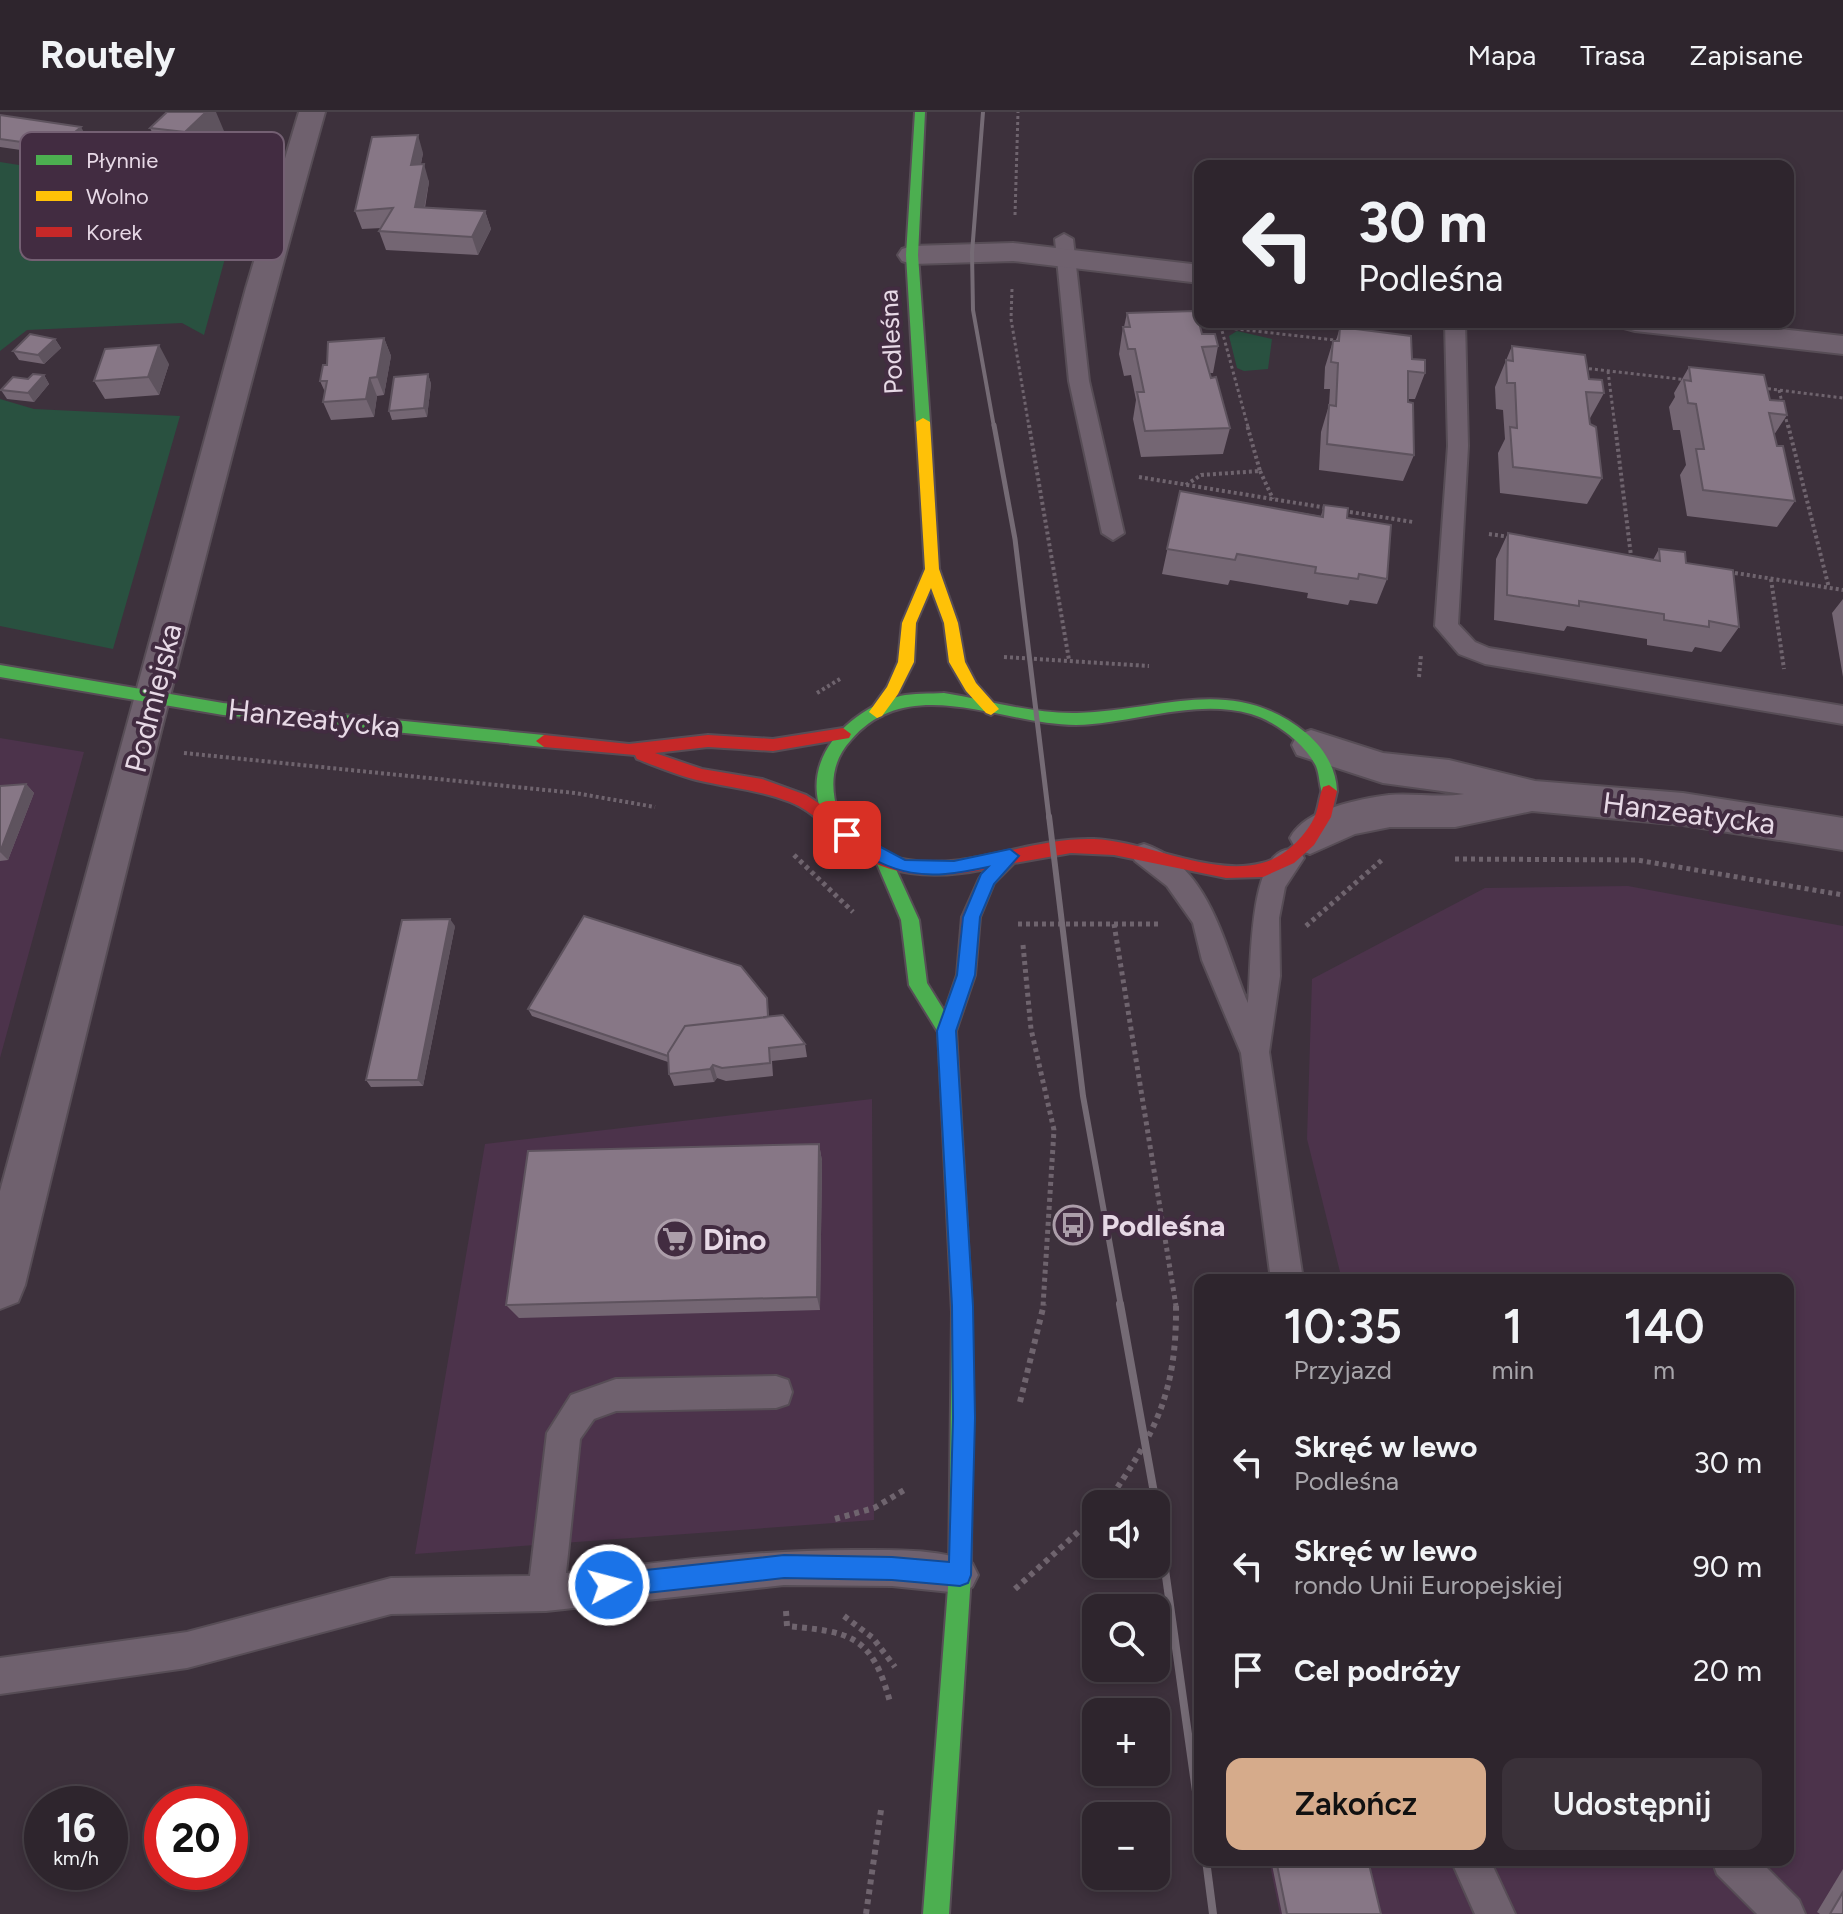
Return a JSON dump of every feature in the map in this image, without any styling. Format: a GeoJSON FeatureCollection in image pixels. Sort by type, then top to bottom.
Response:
{"type":"FeatureCollection","features":[{"type":"Feature","properties":{"kind":"street","name":"Podmiejska"},"geometry":{"type":"LineString","coordinates":[[284,209],[312,112]]}},
{"type":"Feature","properties":{"kind":"street","name":"Podleśna"},"geometry":{"type":"LineString","coordinates":[[920,112],[912,255],[932,569],[951,623],[957,662],[971,687],[991,709]]}},
{"type":"Feature","properties":{"kind":"street"},"geometry":{"type":"LineString","coordinates":[[912,255],[1065,249],[1194,273]]}},
{"type":"Feature","properties":{"kind":"street","name":"Podmiejska"},"geometry":{"type":"LineString","coordinates":[[0,1285],[90,928],[269,260]]}},
{"type":"Feature","properties":{"kind":"street"},"geometry":{"type":"LineString","coordinates":[[1709,328],[1843,345]]}},
{"type":"Feature","properties":{"kind":"street","name":"Podleśna"},"geometry":{"type":"LineString","coordinates":[[877,712],[893,690],[906,662],[909,623],[932,569]]}},
{"type":"Feature","properties":{"kind":"street","name":"Hanzeatycka"},"geometry":{"type":"LineString","coordinates":[[0,671],[153,699],[629,750],[708,741],[773,745],[843,734]]}},
{"type":"Feature","properties":{"kind":"street"},"geometry":{"type":"LineString","coordinates":[[836,823],[826,805],[824,767],[843,734],[897,703],[920,700],[969,702],[991,709],[1079,719],[1224,700],[1271,715],[1311,745],[1322,761],[1330,787],[1329,804],[1300,848],[1268,869],[1248,873],[1212,869],[1142,852],[1093,846],[1043,849],[942,868],[905,867],[883,859]]}},
{"type":"Feature","properties":{"kind":"street","name":"Hanzeatycka"},"geometry":{"type":"LineString","coordinates":[[1311,745],[1383,768],[1449,775],[1535,796],[1683,809],[1843,834]]}},
{"type":"Feature","properties":{"kind":"street","name":"Hanzeatycka"},"geometry":{"type":"LineString","coordinates":[[629,750],[701,775],[762,785],[800,799],[883,859]]}},
{"type":"Feature","properties":{"kind":"street","name":"Hanzeatycka"},"geometry":{"type":"LineString","coordinates":[[1300,848],[1347,820],[1390,811],[1455,811],[1535,796]]}},
{"type":"Feature","properties":{"kind":"street"},"geometry":{"type":"LineString","coordinates":[[936,1914],[960,1575],[964,1418],[962,1306],[947,1031],[966,975],[970,924],[987,879],[1010,856]]}},
{"type":"Feature","properties":{"kind":"street"},"geometry":{"type":"LineString","coordinates":[[883,859],[910,926],[918,985],[947,1031]]}},
{"type":"Feature","properties":{"kind":"lane"},"geometry":{"type":"LineString","coordinates":[[1065,249],[1079,381],[1113,533]]}},
{"type":"Feature","properties":{"kind":"lane"},"geometry":{"type":"LineString","coordinates":[[1455,328],[1458,446],[1446,626],[1454,638],[1485,656],[1843,715]]}},
{"type":"Feature","properties":{"kind":"lane"},"geometry":{"type":"LineString","coordinates":[[1255,1053],[1266,976],[1265,926],[1272,884],[1300,848]]}},
{"type":"Feature","properties":{"kind":"lane"},"geometry":{"type":"LineString","coordinates":[[1142,852],[1176,878],[1207,925],[1216,960],[1255,1053],[1286,1274]]}},
{"type":"Feature","properties":{"kind":"lane"},"geometry":{"type":"LineString","coordinates":[[546,1593],[564,1433],[583,1407],[616,1395],[776,1392]]}},
{"type":"Feature","properties":{"kind":"lane"},"geometry":{"type":"LineString","coordinates":[[0,1676],[187,1650],[391,1596],[546,1593],[784,1567],[892,1568],[960,1575]]}},
{"type":"Feature","properties":{"kind":"lane"},"geometry":{"type":"LineString","coordinates":[[1473,1866],[1495,1914]]}},
{"type":"Feature","properties":{"kind":"lane"},"geometry":{"type":"LineString","coordinates":[[1737,1866],[1785,1914]]}},
{"type":"Feature","properties":{"kind":"path"},"geometry":{"type":"LineString","coordinates":[[1018,112],[1019,155],[1011,319],[1069,660]]}},
{"type":"Feature","properties":{"kind":"path"},"geometry":{"type":"LineString","coordinates":[[1189,324],[1194,324]]}},
{"type":"Feature","properties":{"kind":"path"},"geometry":{"type":"LineString","coordinates":[[1221,328],[1260,471],[1273,499]]}},
{"type":"Feature","properties":{"kind":"path"},"geometry":{"type":"LineString","coordinates":[[1230,328],[1354,342]]}},
{"type":"Feature","properties":{"kind":"path"},"geometry":{"type":"LineString","coordinates":[[1209,335],[1223,334]]}},
{"type":"Feature","properties":{"kind":"path"},"geometry":{"type":"LineString","coordinates":[[1577,368],[1701,382]]}},
{"type":"Feature","properties":{"kind":"path"},"geometry":{"type":"LineString","coordinates":[[1608,371],[1631,556],[1646,559]]}},
{"type":"Feature","properties":{"kind":"path"},"geometry":{"type":"LineString","coordinates":[[1748,387],[1843,398]]}},
{"type":"Feature","properties":{"kind":"path"},"geometry":{"type":"LineString","coordinates":[[1779,390],[1829,588]]}},
{"type":"Feature","properties":{"kind":"path"},"geometry":{"type":"LineString","coordinates":[[1186,485],[1201,475],[1260,471]]}},
{"type":"Feature","properties":{"kind":"path"},"geometry":{"type":"LineString","coordinates":[[1101,478],[1130,476],[1414,522]]}},
{"type":"Feature","properties":{"kind":"path"},"geometry":{"type":"LineString","coordinates":[[1793,490],[1804,492]]}},
{"type":"Feature","properties":{"kind":"path"},"geometry":{"type":"LineString","coordinates":[[1474,531],[1521,539]]}},
{"type":"Feature","properties":{"kind":"path"},"geometry":{"type":"LineString","coordinates":[[1725,572],[1843,590]]}},
{"type":"Feature","properties":{"kind":"path"},"geometry":{"type":"LineString","coordinates":[[1771,579],[1789,706]]}},
{"type":"Feature","properties":{"kind":"path"},"geometry":{"type":"LineString","coordinates":[[786,848],[862,921],[875,926],[910,926]]}},
{"type":"Feature","properties":{"kind":"path"},"geometry":{"type":"LineString","coordinates":[[1265,926],[1306,927],[1384,859],[1392,856]]}},
{"type":"Feature","properties":{"kind":"path"},"geometry":{"type":"LineString","coordinates":[[970,924],[1207,925]]}},
{"type":"Feature","properties":{"kind":"path"},"geometry":{"type":"LineString","coordinates":[[1114,924],[1176,1293],[1177,1335],[1164,1402],[1129,1471],[1116,1490]]}},
{"type":"Feature","properties":{"kind":"path"},"geometry":{"type":"LineString","coordinates":[[1020,1405],[1047,1291],[1054,1130],[1031,1029],[1023,945]]}},
{"type":"Feature","properties":{"kind":"path"},"geometry":{"type":"LineString","coordinates":[[1011,1580],[1011,1593],[1082,1529]]}},
{"type":"Feature","properties":{"kind":"path"},"geometry":{"type":"LineString","coordinates":[[866,1914],[882,1796]]}},
{"type":"Feature","properties":{"kind":"shaded area"},"geometry":{"type":"Polygon","coordinates":[[[0,738],[84,752],[0,1058],[0,738]]]}},
{"type":"Feature","properties":{"kind":"shaded area"},"geometry":{"type":"Polygon","coordinates":[[[1628,886],[1843,926],[1843,1914],[1280,1914],[1270,1866],[1794,1866],[1794,1274],[1341,1274],[1307,1139],[1312,979],[1485,888],[1628,886]]]}},
{"type":"Feature","properties":{"kind":"shaded area"},"geometry":{"type":"Polygon","coordinates":[[[872,1099],[874,1520],[415,1554],[485,1144],[872,1099]]]}},
{"type":"Feature","properties":{"kind":"green space"},"geometry":{"type":"Polygon","coordinates":[[[0,162],[20,165],[20,260],[225,260],[204,335],[182,323],[27,330],[0,351],[0,162]]]}},
{"type":"Feature","properties":{"kind":"green space"},"geometry":{"type":"Polygon","coordinates":[[[1237,331],[1272,339],[1268,369],[1244,371],[1237,368],[1229,336],[1237,331]]]}},
{"type":"Feature","properties":{"kind":"green space"},"geometry":{"type":"Polygon","coordinates":[[[0,399],[34,409],[180,416],[113,649],[0,626],[0,399]]]}},
{"type":"Feature","properties":{"kind":"building"},"geometry":{"type":"Polygon","coordinates":[[[167,112],[206,112],[185,132],[150,128],[167,112]]]}},
{"type":"Feature","properties":{"kind":"building"},"geometry":{"type":"Polygon","coordinates":[[[0,115],[81,127],[75,132],[20,132],[20,142],[0,139],[0,115]]]}},
{"type":"Feature","properties":{"kind":"building"},"geometry":{"type":"Polygon","coordinates":[[[418,135],[411,165],[424,164],[415,207],[485,211],[472,237],[379,231],[393,208],[355,211],[372,137],[418,135]]]}},
{"type":"Feature","properties":{"kind":"building"},"geometry":{"type":"Polygon","coordinates":[[[1194,311],[1194,328],[1200,328],[1202,334],[1215,334],[1218,346],[1202,347],[1211,378],[1216,377],[1230,428],[1145,431],[1137,392],[1144,392],[1135,349],[1128,349],[1123,327],[1130,327],[1127,313],[1194,311]]]}},
{"type":"Feature","properties":{"kind":"building"},"geometry":{"type":"Polygon","coordinates":[[[1340,328],[1411,336],[1412,359],[1425,360],[1425,373],[1408,371],[1408,402],[1413,403],[1414,455],[1327,444],[1329,405],[1336,406],[1338,363],[1331,362],[1333,341],[1339,341],[1340,328]]]}},
{"type":"Feature","properties":{"kind":"building"},"geometry":{"type":"Polygon","coordinates":[[[30,334],[55,339],[38,355],[13,351],[30,334]]]}},
{"type":"Feature","properties":{"kind":"building"},"geometry":{"type":"Polygon","coordinates":[[[384,338],[377,377],[370,378],[366,399],[323,402],[327,381],[320,381],[323,365],[327,365],[328,342],[384,338]]]}},
{"type":"Feature","properties":{"kind":"building"},"geometry":{"type":"Polygon","coordinates":[[[159,345],[148,377],[94,381],[105,349],[159,345]]]}},
{"type":"Feature","properties":{"kind":"building"},"geometry":{"type":"Polygon","coordinates":[[[1512,346],[1585,355],[1589,379],[1602,380],[1604,393],[1586,392],[1590,424],[1596,427],[1602,478],[1513,467],[1510,427],[1517,428],[1515,383],[1507,383],[1506,360],[1513,361],[1512,346]]]}},
{"type":"Feature","properties":{"kind":"building"},"geometry":{"type":"Polygon","coordinates":[[[1689,367],[1764,375],[1770,400],[1784,401],[1787,415],[1769,413],[1777,446],[1783,446],[1795,501],[1703,490],[1696,449],[1704,449],[1696,404],[1688,403],[1684,380],[1691,381],[1689,367]]]}},
{"type":"Feature","properties":{"kind":"building"},"geometry":{"type":"Polygon","coordinates":[[[33,374],[44,375],[28,393],[1,390],[13,377],[28,379],[33,374]]]}},
{"type":"Feature","properties":{"kind":"building"},"geometry":{"type":"Polygon","coordinates":[[[428,374],[424,408],[389,411],[394,377],[428,374]]]}},
{"type":"Feature","properties":{"kind":"building"},"geometry":{"type":"Polygon","coordinates":[[[1180,491],[1323,517],[1324,505],[1348,508],[1347,518],[1391,525],[1387,579],[1359,574],[1358,579],[1315,573],[1316,567],[1237,554],[1235,560],[1167,549],[1180,491]]]}},
{"type":"Feature","properties":{"kind":"building"},"geometry":{"type":"Polygon","coordinates":[[[1508,533],[1660,561],[1659,549],[1685,552],[1686,563],[1733,570],[1739,627],[1709,621],[1709,627],[1664,620],[1664,614],[1579,601],[1579,606],[1507,595],[1508,533]]]}},
{"type":"Feature","properties":{"kind":"building"},"geometry":{"type":"Polygon","coordinates":[[[26,784],[0,852],[0,786],[26,784]]]}},
{"type":"Feature","properties":{"kind":"building"},"geometry":{"type":"Polygon","coordinates":[[[584,916],[741,966],[767,998],[768,1017],[685,1026],[668,1056],[528,1009],[584,916]]]}},
{"type":"Feature","properties":{"kind":"building"},"geometry":{"type":"Polygon","coordinates":[[[450,919],[418,1080],[366,1080],[402,920],[450,919]]]}},
{"type":"Feature","properties":{"kind":"building"},"geometry":{"type":"Polygon","coordinates":[[[783,1015],[805,1044],[769,1048],[770,1063],[722,1068],[713,1065],[710,1069],[669,1074],[668,1053],[685,1026],[783,1015]]]}},
{"type":"Feature","properties":{"kind":"building","name":"Dino"},"geometry":{"type":"Polygon","coordinates":[[[819,1144],[817,1297],[506,1305],[528,1151],[819,1144]]]}},
{"type":"Feature","properties":{"kind":"building"},"geometry":{"type":"Polygon","coordinates":[[[1277,1866],[1369,1866],[1381,1914],[1287,1914],[1277,1866]]]}},
{"type":"Feature","properties":{"kind":"building"},"geometry":{"type":"Polygon","coordinates":[[[1843,1892],[1843,1914],[1830,1914],[1843,1892]]]}},
{"type":"Feature","properties":{"kind":"railway"},"geometry":{"type":"LineString","coordinates":[[983,112],[972,253],[973,310],[994,427]]}},
{"type":"Feature","properties":{"kind":"railway"},"geometry":{"type":"LineString","coordinates":[[994,425],[1015,539],[1049,818]]}},
{"type":"Feature","properties":{"kind":"railway"},"geometry":{"type":"LineString","coordinates":[[1049,816],[1083,1096],[1121,1306]]}},
{"type":"Feature","properties":{"kind":"railway"},"geometry":{"type":"LineString","coordinates":[[1120,1304],[1153,1490]]}},
{"type":"Feature","properties":{"kind":"railway"},"geometry":{"type":"LineString","coordinates":[[1166,1578],[1194,1777]]}},
{"type":"Feature","properties":{"kind":"railway"},"geometry":{"type":"LineString","coordinates":[[1207,1866],[1213,1914]]}},
{"type":"Feature","properties":{"kind":"traffic: fast"},"geometry":{"type":"LineString","coordinates":[[920,112],[912,255],[923,422]]}},
{"type":"Feature","properties":{"kind":"traffic: fast"},"geometry":{"type":"LineString","coordinates":[[0,671],[223,709],[544,741]]}},
{"type":"Feature","properties":{"kind":"traffic: fast"},"geometry":{"type":"LineString","coordinates":[[944,699],[1026,714],[1076,719],[1198,704],[1227,704],[1255,709],[1281,722],[1307,743],[1323,764],[1329,791]]}},
{"type":"Feature","properties":{"kind":"traffic: fast"},"geometry":{"type":"LineString","coordinates":[[830,813],[824,795],[824,777],[829,759],[851,729],[882,708],[900,702],[944,699]]}},
{"type":"Feature","properties":{"kind":"traffic: fast"},"geometry":{"type":"LineString","coordinates":[[883,859],[910,920],[918,985],[947,1031]]}},
{"type":"Feature","properties":{"kind":"traffic: fast"},"geometry":{"type":"LineString","coordinates":[[936,1914],[960,1575],[962,1312]]}},
{"type":"Feature","properties":{"kind":"traffic: slow"},"geometry":{"type":"LineString","coordinates":[[923,422],[932,569],[951,623],[957,662],[971,687],[991,709]]}},
{"type":"Feature","properties":{"kind":"traffic: slow"},"geometry":{"type":"LineString","coordinates":[[877,712],[893,690],[906,662],[909,623],[932,569]]}},
{"type":"Feature","properties":{"kind":"traffic: jam"},"geometry":{"type":"LineString","coordinates":[[544,741],[629,750],[708,741],[773,745],[843,734]]}},
{"type":"Feature","properties":{"kind":"traffic: jam"},"geometry":{"type":"LineString","coordinates":[[643,755],[701,775],[762,785],[800,799],[836,823]]}},
{"type":"Feature","properties":{"kind":"traffic: jam"},"geometry":{"type":"LineString","coordinates":[[830,813],[844,832],[863,849],[885,861],[908,867],[955,868],[1048,849],[1095,846],[1204,868],[1246,872],[1276,865],[1298,850],[1316,829],[1329,791]]}},
{"type":"Feature","properties":{"kind":"traffic: jam"},"geometry":{"type":"LineString","coordinates":[[962,1312],[947,1031],[966,975],[971,917],[987,879],[1010,856]]}},
{"type":"Feature","properties":{"kind":"place","name":"Podleśna"},"geometry":{"type":"Point","coordinates":[1073,1225]}},
{"type":"Feature","properties":{"kind":"place","name":"Dino"},"geometry":{"type":"Point","coordinates":[675,1239]}},
{"type":"Feature","properties":{"kind":"route"},"geometry":{"type":"LineString","coordinates":[[609,1585],[784,1567],[892,1568],[960,1575],[964,1418],[962,1306],[947,1031],[966,975],[971,917],[987,879],[1010,856],[954,868],[905,867],[883,859],[847,835]]}}]}
